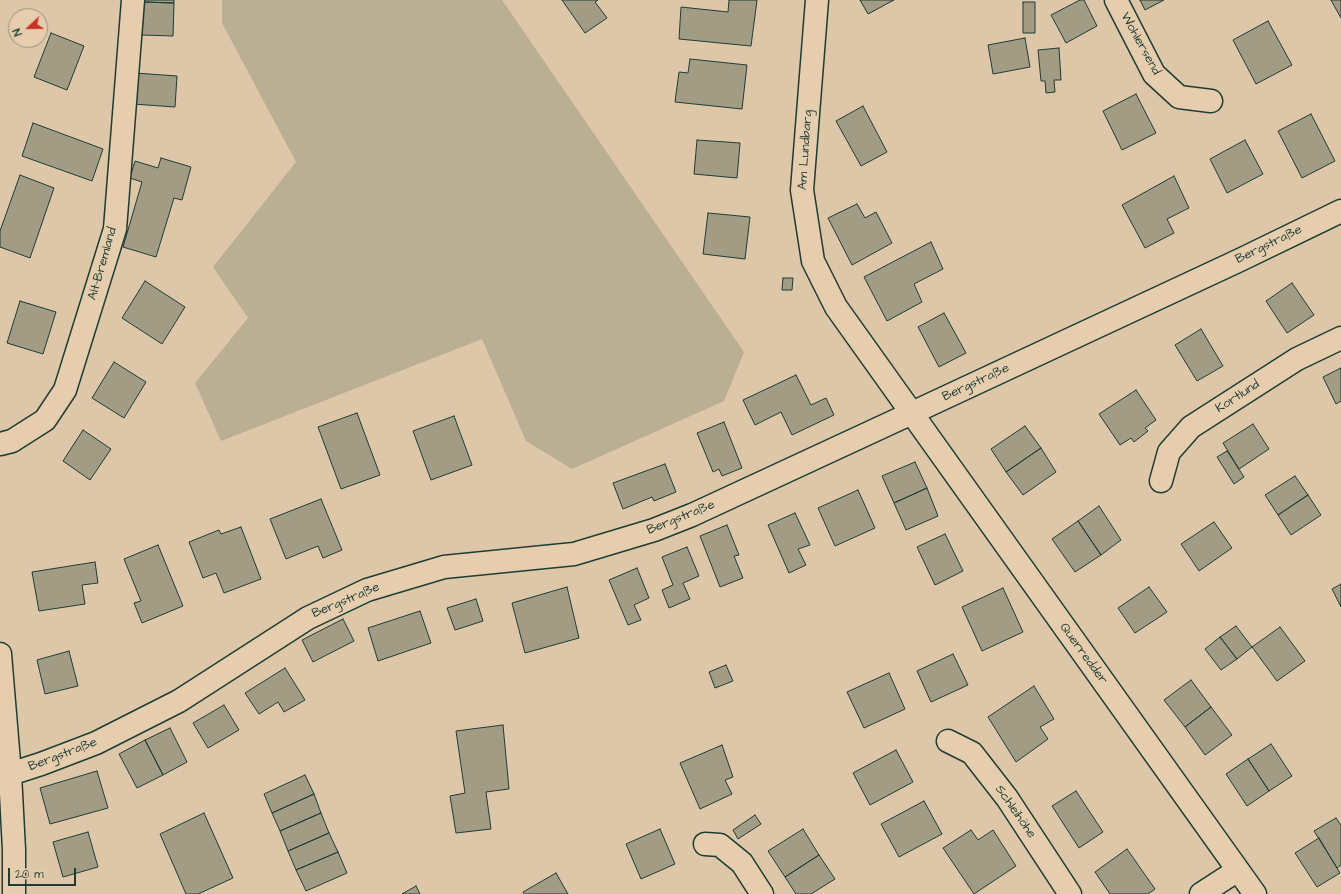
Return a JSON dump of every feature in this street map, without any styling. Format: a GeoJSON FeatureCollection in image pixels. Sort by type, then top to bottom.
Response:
{"type":"FeatureCollection","features":[{"type":"Feature","properties":{"kind":"street","name":"Alt-Bremland"},"geometry":{"type":"LineString","coordinates":[[0,444],[12,441],[45,420],[64,390],[115,229],[133,0]]}},
{"type":"Feature","properties":{"kind":"street","name":"Am Lundbarg"},"geometry":{"type":"LineString","coordinates":[[817,0],[802,190],[813,261],[836,307],[912,413]]}},
{"type":"Feature","properties":{"kind":"street","name":"Wohlersend"},"geometry":{"type":"LineString","coordinates":[[1116,0],[1154,74],[1178,97],[1210,101]]}},
{"type":"Feature","properties":{"kind":"street","name":"Bergstraße"},"geometry":{"type":"LineString","coordinates":[[10,774],[96,743],[179,701],[308,618],[367,590],[444,567],[574,554],[620,541],[692,515],[1240,260],[1341,210]]}},
{"type":"Feature","properties":{"kind":"street","name":"Kortlund"},"geometry":{"type":"LineString","coordinates":[[1161,481],[1168,452],[1191,427],[1296,360],[1341,338]]}},
{"type":"Feature","properties":{"kind":"street","name":"Querredder"},"geometry":{"type":"LineString","coordinates":[[912,413],[1255,894]]}},
{"type":"Feature","properties":{"kind":"street"},"geometry":{"type":"LineString","coordinates":[[0,654],[10,774],[14,850],[14,894]]}},
{"type":"Feature","properties":{"kind":"street","name":"Schleihöhe"},"geometry":{"type":"LineString","coordinates":[[948,742],[972,753],[1007,798],[1070,894]]}},
{"type":"Feature","properties":{"kind":"street"},"geometry":{"type":"LineString","coordinates":[[705,844],[720,845],[742,863],[762,894]]}},
{"type":"Feature","properties":{"kind":"street"},"geometry":{"type":"LineString","coordinates":[[1201,894],[1238,870]]}},
{"type":"Feature","properties":{"kind":"shaded area"},"geometry":{"type":"Polygon","coordinates":[[[222,0],[502,0],[744,352],[724,401],[572,469],[526,441],[482,339],[221,441],[195,383],[248,318],[213,267],[296,162],[222,23],[222,0]]]}},
{"type":"Feature","properties":{"kind":"building"},"geometry":{"type":"Polygon","coordinates":[[[144,0],[174,0],[174,3],[144,2],[144,0]]]}},
{"type":"Feature","properties":{"kind":"building"},"geometry":{"type":"Polygon","coordinates":[[[562,0],[598,0],[595,2],[607,18],[585,33],[562,0]]]}},
{"type":"Feature","properties":{"kind":"building"},"geometry":{"type":"Polygon","coordinates":[[[729,0],[757,0],[751,46],[679,39],[681,7],[728,12],[729,0]]]}},
{"type":"Feature","properties":{"kind":"building"},"geometry":{"type":"Polygon","coordinates":[[[860,0],[894,0],[868,14],[860,0]]]}},
{"type":"Feature","properties":{"kind":"building"},"geometry":{"type":"Polygon","coordinates":[[[1080,0],[1084,0],[1097,26],[1066,43],[1051,15],[1080,0]]]}},
{"type":"Feature","properties":{"kind":"building"},"geometry":{"type":"Polygon","coordinates":[[[1140,0],[1164,0],[1145,10],[1140,0]]]}},
{"type":"Feature","properties":{"kind":"building"},"geometry":{"type":"Polygon","coordinates":[[[1331,0],[1341,0],[1341,18],[1331,0]]]}},
{"type":"Feature","properties":{"kind":"building"},"geometry":{"type":"Polygon","coordinates":[[[144,2],[174,3],[173,36],[142,35],[144,2]]]}},
{"type":"Feature","properties":{"kind":"building"},"geometry":{"type":"Polygon","coordinates":[[[1023,2],[1035,2],[1035,33],[1023,33],[1023,2]]]}},
{"type":"Feature","properties":{"kind":"building"},"geometry":{"type":"Polygon","coordinates":[[[1268,21],[1292,65],[1256,84],[1233,40],[1268,21]]]}},
{"type":"Feature","properties":{"kind":"building"},"geometry":{"type":"Polygon","coordinates":[[[51,33],[84,46],[67,90],[34,77],[45,48],[48,48],[48,41],[51,33]]]}},
{"type":"Feature","properties":{"kind":"building"},"geometry":{"type":"Polygon","coordinates":[[[1025,38],[1030,67],[993,74],[988,45],[1025,38]]]}},
{"type":"Feature","properties":{"kind":"building"},"geometry":{"type":"Polygon","coordinates":[[[1059,48],[1061,80],[1054,80],[1055,92],[1046,93],[1045,81],[1041,81],[1038,50],[1059,48]]]}},
{"type":"Feature","properties":{"kind":"building"},"geometry":{"type":"Polygon","coordinates":[[[690,59],[747,65],[742,109],[675,102],[679,72],[688,73],[690,59]]]}},
{"type":"Feature","properties":{"kind":"building"},"geometry":{"type":"Polygon","coordinates":[[[135,73],[177,76],[175,107],[133,104],[135,73]]]}},
{"type":"Feature","properties":{"kind":"building"},"geometry":{"type":"Polygon","coordinates":[[[1136,94],[1156,133],[1122,150],[1103,111],[1136,94]]]}},
{"type":"Feature","properties":{"kind":"building"},"geometry":{"type":"Polygon","coordinates":[[[863,106],[887,152],[861,166],[836,121],[863,106]]]}},
{"type":"Feature","properties":{"kind":"building"},"geometry":{"type":"Polygon","coordinates":[[[1311,114],[1335,161],[1302,178],[1278,131],[1311,114]]]}},
{"type":"Feature","properties":{"kind":"building"},"geometry":{"type":"Polygon","coordinates":[[[33,123],[103,149],[92,181],[22,156],[33,123]]]}},
{"type":"Feature","properties":{"kind":"building"},"geometry":{"type":"Polygon","coordinates":[[[697,140],[740,143],[737,178],[694,174],[697,140]]]}},
{"type":"Feature","properties":{"kind":"building"},"geometry":{"type":"Polygon","coordinates":[[[1245,140],[1263,174],[1227,193],[1210,159],[1245,140]]]}},
{"type":"Feature","properties":{"kind":"building"},"geometry":{"type":"Polygon","coordinates":[[[161,158],[191,167],[182,200],[174,198],[156,257],[123,247],[142,182],[130,178],[135,161],[158,168],[161,158]]]}},
{"type":"Feature","properties":{"kind":"building"},"geometry":{"type":"Polygon","coordinates":[[[20,175],[54,188],[30,258],[0,247],[0,231],[20,175]]]}},
{"type":"Feature","properties":{"kind":"building"},"geometry":{"type":"Polygon","coordinates":[[[1174,176],[1189,208],[1167,219],[1174,233],[1145,248],[1122,205],[1174,176]]]}},
{"type":"Feature","properties":{"kind":"building"},"geometry":{"type":"Polygon","coordinates":[[[857,204],[865,218],[876,212],[892,243],[852,265],[828,218],[857,204]]]}},
{"type":"Feature","properties":{"kind":"building"},"geometry":{"type":"Polygon","coordinates":[[[708,213],[750,217],[745,259],[703,254],[708,213]]]}},
{"type":"Feature","properties":{"kind":"building"},"geometry":{"type":"Polygon","coordinates":[[[931,242],[943,269],[914,284],[922,302],[887,321],[864,277],[931,242]]]}},
{"type":"Feature","properties":{"kind":"building"},"geometry":{"type":"Polygon","coordinates":[[[783,278],[793,278],[792,290],[782,290],[783,278]]]}},
{"type":"Feature","properties":{"kind":"building"},"geometry":{"type":"Polygon","coordinates":[[[145,281],[185,307],[162,344],[122,318],[145,281]]]}},
{"type":"Feature","properties":{"kind":"building"},"geometry":{"type":"Polygon","coordinates":[[[1292,283],[1314,315],[1287,333],[1266,301],[1292,283]]]}},
{"type":"Feature","properties":{"kind":"building"},"geometry":{"type":"Polygon","coordinates":[[[20,301],[56,312],[43,354],[7,343],[20,301]]]}},
{"type":"Feature","properties":{"kind":"building"},"geometry":{"type":"Polygon","coordinates":[[[944,313],[966,353],[939,367],[918,327],[944,313]]]}},
{"type":"Feature","properties":{"kind":"building"},"geometry":{"type":"Polygon","coordinates":[[[1201,329],[1223,366],[1197,381],[1175,345],[1201,329]]]}},
{"type":"Feature","properties":{"kind":"building"},"geometry":{"type":"Polygon","coordinates":[[[114,362],[146,382],[124,418],[92,398],[114,362]]]}},
{"type":"Feature","properties":{"kind":"building"},"geometry":{"type":"Polygon","coordinates":[[[1341,368],[1341,401],[1336,404],[1323,377],[1341,368]]]}},
{"type":"Feature","properties":{"kind":"building"},"geometry":{"type":"Polygon","coordinates":[[[796,375],[811,405],[826,398],[834,415],[792,435],[781,412],[755,425],[743,400],[796,375]]]}},
{"type":"Feature","properties":{"kind":"building"},"geometry":{"type":"Polygon","coordinates":[[[1136,390],[1156,420],[1145,428],[1148,431],[1134,442],[1131,438],[1120,445],[1099,414],[1136,390]]]}},
{"type":"Feature","properties":{"kind":"building"},"geometry":{"type":"Polygon","coordinates":[[[357,413],[380,475],[341,489],[318,427],[357,413]]]}},
{"type":"Feature","properties":{"kind":"building"},"geometry":{"type":"Polygon","coordinates":[[[454,416],[472,465],[431,480],[413,431],[454,416]]]}},
{"type":"Feature","properties":{"kind":"building"},"geometry":{"type":"Polygon","coordinates":[[[724,422],[742,468],[722,476],[719,469],[713,472],[697,433],[724,422]]]}},
{"type":"Feature","properties":{"kind":"building"},"geometry":{"type":"Polygon","coordinates":[[[1253,424],[1269,449],[1239,469],[1223,443],[1253,424]]]}},
{"type":"Feature","properties":{"kind":"building"},"geometry":{"type":"Polygon","coordinates":[[[1025,426],[1041,448],[1006,472],[991,449],[1025,426]]]}},
{"type":"Feature","properties":{"kind":"building"},"geometry":{"type":"Polygon","coordinates":[[[83,430],[111,449],[90,480],[63,461],[83,430]]]}},
{"type":"Feature","properties":{"kind":"building"},"geometry":{"type":"Polygon","coordinates":[[[1041,448],[1056,472],[1023,495],[1006,472],[1041,448]]]}},
{"type":"Feature","properties":{"kind":"building"},"geometry":{"type":"Polygon","coordinates":[[[1227,451],[1244,477],[1234,484],[1217,457],[1227,451]]]}},
{"type":"Feature","properties":{"kind":"building"},"geometry":{"type":"Polygon","coordinates":[[[915,462],[927,488],[894,503],[882,476],[915,462]]]}},
{"type":"Feature","properties":{"kind":"building"},"geometry":{"type":"Polygon","coordinates":[[[665,464],[676,492],[654,501],[652,497],[623,509],[613,483],[665,464]]]}},
{"type":"Feature","properties":{"kind":"building"},"geometry":{"type":"Polygon","coordinates":[[[1295,476],[1308,495],[1278,515],[1265,495],[1295,476]]]}},
{"type":"Feature","properties":{"kind":"building"},"geometry":{"type":"Polygon","coordinates":[[[927,488],[938,516],[906,530],[894,503],[927,488]]]}},
{"type":"Feature","properties":{"kind":"building"},"geometry":{"type":"Polygon","coordinates":[[[858,490],[875,528],[835,546],[818,508],[858,490]]]}},
{"type":"Feature","properties":{"kind":"building"},"geometry":{"type":"Polygon","coordinates":[[[1308,495],[1321,515],[1291,535],[1278,515],[1308,495]]]}},
{"type":"Feature","properties":{"kind":"building"},"geometry":{"type":"Polygon","coordinates":[[[321,499],[342,550],[323,558],[318,546],[286,559],[270,519],[321,499]]]}},
{"type":"Feature","properties":{"kind":"building"},"geometry":{"type":"Polygon","coordinates":[[[1099,506],[1121,540],[1101,555],[1078,521],[1099,506]]]}},
{"type":"Feature","properties":{"kind":"building"},"geometry":{"type":"Polygon","coordinates":[[[795,513],[810,545],[798,549],[806,565],[789,573],[768,525],[795,513]]]}},
{"type":"Feature","properties":{"kind":"building"},"geometry":{"type":"Polygon","coordinates":[[[1078,521],[1101,555],[1075,572],[1052,539],[1078,521]]]}},
{"type":"Feature","properties":{"kind":"building"},"geometry":{"type":"Polygon","coordinates":[[[1214,522],[1232,548],[1199,571],[1181,544],[1214,522]]]}},
{"type":"Feature","properties":{"kind":"building"},"geometry":{"type":"Polygon","coordinates":[[[727,525],[739,555],[734,556],[743,578],[720,587],[700,536],[727,525]]]}},
{"type":"Feature","properties":{"kind":"building"},"geometry":{"type":"Polygon","coordinates":[[[241,527],[261,579],[224,593],[216,573],[203,578],[189,542],[219,530],[221,534],[241,527]]]}},
{"type":"Feature","properties":{"kind":"building"},"geometry":{"type":"Polygon","coordinates":[[[945,534],[963,571],[935,585],[917,547],[945,534]]]}},
{"type":"Feature","properties":{"kind":"building"},"geometry":{"type":"Polygon","coordinates":[[[158,545],[183,606],[142,623],[134,603],[141,601],[124,559],[158,545]]]}},
{"type":"Feature","properties":{"kind":"building"},"geometry":{"type":"Polygon","coordinates":[[[687,547],[699,576],[683,583],[690,599],[669,608],[662,590],[673,585],[662,557],[687,547]]]}},
{"type":"Feature","properties":{"kind":"building"},"geometry":{"type":"Polygon","coordinates":[[[95,562],[98,583],[82,585],[85,604],[39,611],[32,572],[95,562]]]}},
{"type":"Feature","properties":{"kind":"building"},"geometry":{"type":"Polygon","coordinates":[[[637,568],[649,598],[634,605],[641,620],[628,625],[609,580],[637,568]]]}},
{"type":"Feature","properties":{"kind":"building"},"geometry":{"type":"Polygon","coordinates":[[[1341,584],[1341,607],[1332,589],[1341,584]]]}},
{"type":"Feature","properties":{"kind":"building"},"geometry":{"type":"Polygon","coordinates":[[[567,587],[579,638],[525,653],[512,603],[567,587]]]}},
{"type":"Feature","properties":{"kind":"building"},"geometry":{"type":"Polygon","coordinates":[[[1149,587],[1167,612],[1135,633],[1118,608],[1149,587]]]}},
{"type":"Feature","properties":{"kind":"building"},"geometry":{"type":"Polygon","coordinates":[[[1003,588],[1023,632],[982,651],[962,607],[1003,588]]]}},
{"type":"Feature","properties":{"kind":"building"},"geometry":{"type":"Polygon","coordinates":[[[476,599],[483,621],[455,630],[447,608],[476,599]]]}},
{"type":"Feature","properties":{"kind":"building"},"geometry":{"type":"Polygon","coordinates":[[[420,611],[431,643],[378,661],[368,628],[420,611]]]}},
{"type":"Feature","properties":{"kind":"building"},"geometry":{"type":"Polygon","coordinates":[[[343,619],[354,641],[313,662],[302,640],[343,619]]]}},
{"type":"Feature","properties":{"kind":"building"},"geometry":{"type":"Polygon","coordinates":[[[1236,626],[1252,647],[1237,659],[1220,637],[1236,626]]]}},
{"type":"Feature","properties":{"kind":"building"},"geometry":{"type":"Polygon","coordinates":[[[1280,627],[1305,661],[1277,681],[1252,647],[1280,627]]]}},
{"type":"Feature","properties":{"kind":"building"},"geometry":{"type":"Polygon","coordinates":[[[1220,637],[1237,659],[1221,670],[1205,649],[1220,637]]]}},
{"type":"Feature","properties":{"kind":"building"},"geometry":{"type":"Polygon","coordinates":[[[69,651],[78,686],[45,694],[37,660],[69,651]]]}},
{"type":"Feature","properties":{"kind":"building"},"geometry":{"type":"Polygon","coordinates":[[[953,654],[968,685],[931,702],[917,671],[953,654]]]}},
{"type":"Feature","properties":{"kind":"building"},"geometry":{"type":"Polygon","coordinates":[[[726,665],[733,681],[715,688],[709,672],[726,665]]]}},
{"type":"Feature","properties":{"kind":"building"},"geometry":{"type":"Polygon","coordinates":[[[285,668],[305,700],[284,712],[278,702],[259,714],[245,693],[285,668]]]}},
{"type":"Feature","properties":{"kind":"building"},"geometry":{"type":"Polygon","coordinates":[[[889,673],[905,709],[864,728],[847,692],[889,673]]]}},
{"type":"Feature","properties":{"kind":"building"},"geometry":{"type":"Polygon","coordinates":[[[1191,680],[1211,707],[1185,727],[1164,700],[1191,680]]]}},
{"type":"Feature","properties":{"kind":"building"},"geometry":{"type":"Polygon","coordinates":[[[1034,686],[1054,719],[1040,727],[1048,739],[1016,762],[988,717],[1034,686]]]}},
{"type":"Feature","properties":{"kind":"building"},"geometry":{"type":"Polygon","coordinates":[[[224,705],[239,730],[208,748],[193,723],[224,705]]]}},
{"type":"Feature","properties":{"kind":"building"},"geometry":{"type":"Polygon","coordinates":[[[1211,707],[1232,735],[1205,755],[1185,727],[1211,707]]]}},
{"type":"Feature","properties":{"kind":"building"},"geometry":{"type":"Polygon","coordinates":[[[503,725],[509,789],[486,792],[491,829],[456,833],[450,796],[465,793],[456,731],[503,725]]]}},
{"type":"Feature","properties":{"kind":"building"},"geometry":{"type":"Polygon","coordinates":[[[170,728],[187,762],[163,775],[145,740],[170,728]]]}},
{"type":"Feature","properties":{"kind":"building"},"geometry":{"type":"Polygon","coordinates":[[[145,740],[163,775],[137,788],[119,754],[145,740]]]}},
{"type":"Feature","properties":{"kind":"building"},"geometry":{"type":"Polygon","coordinates":[[[1271,744],[1292,776],[1269,791],[1248,759],[1271,744]]]}},
{"type":"Feature","properties":{"kind":"building"},"geometry":{"type":"Polygon","coordinates":[[[722,745],[733,777],[725,780],[732,794],[700,809],[680,763],[722,745]]]}},
{"type":"Feature","properties":{"kind":"building"},"geometry":{"type":"Polygon","coordinates":[[[896,750],[913,782],[870,805],[853,773],[896,750]]]}},
{"type":"Feature","properties":{"kind":"building"},"geometry":{"type":"Polygon","coordinates":[[[1248,759],[1269,791],[1247,806],[1226,774],[1248,759]]]}},
{"type":"Feature","properties":{"kind":"building"},"geometry":{"type":"Polygon","coordinates":[[[97,771],[108,808],[50,824],[40,788],[97,771]]]}},
{"type":"Feature","properties":{"kind":"building"},"geometry":{"type":"Polygon","coordinates":[[[305,775],[314,794],[272,813],[264,794],[305,775]]]}},
{"type":"Feature","properties":{"kind":"building"},"geometry":{"type":"Polygon","coordinates":[[[1076,791],[1103,832],[1079,848],[1052,806],[1076,791]]]}},
{"type":"Feature","properties":{"kind":"building"},"geometry":{"type":"Polygon","coordinates":[[[314,794],[321,813],[280,831],[272,813],[314,794]]]}},
{"type":"Feature","properties":{"kind":"building"},"geometry":{"type":"Polygon","coordinates":[[[924,801],[942,834],[899,857],[881,824],[924,801]]]}},
{"type":"Feature","properties":{"kind":"building"},"geometry":{"type":"Polygon","coordinates":[[[204,813],[233,878],[198,894],[186,894],[160,834],[204,813]]]}},
{"type":"Feature","properties":{"kind":"building"},"geometry":{"type":"Polygon","coordinates":[[[321,813],[329,833],[288,851],[280,831],[321,813]]]}},
{"type":"Feature","properties":{"kind":"building"},"geometry":{"type":"Polygon","coordinates":[[[755,815],[761,824],[738,839],[733,830],[755,815]]]}},
{"type":"Feature","properties":{"kind":"building"},"geometry":{"type":"Polygon","coordinates":[[[1336,818],[1341,825],[1341,865],[1337,868],[1314,831],[1336,818]]]}},
{"type":"Feature","properties":{"kind":"building"},"geometry":{"type":"Polygon","coordinates":[[[660,829],[675,864],[641,879],[626,844],[660,829]]]}},
{"type":"Feature","properties":{"kind":"building"},"geometry":{"type":"Polygon","coordinates":[[[803,829],[819,855],[785,877],[768,851],[803,829]]]}},
{"type":"Feature","properties":{"kind":"building"},"geometry":{"type":"Polygon","coordinates":[[[971,830],[978,840],[993,830],[1016,866],[974,894],[943,848],[971,830]]]}},
{"type":"Feature","properties":{"kind":"building"},"geometry":{"type":"Polygon","coordinates":[[[88,832],[98,867],[63,877],[53,842],[88,832]]]}},
{"type":"Feature","properties":{"kind":"building"},"geometry":{"type":"Polygon","coordinates":[[[329,833],[338,852],[296,870],[288,851],[329,833]]]}},
{"type":"Feature","properties":{"kind":"building"},"geometry":{"type":"Polygon","coordinates":[[[1319,838],[1340,873],[1317,887],[1295,853],[1319,838]]]}},
{"type":"Feature","properties":{"kind":"building"},"geometry":{"type":"Polygon","coordinates":[[[1127,849],[1155,889],[1148,894],[1110,894],[1095,872],[1127,849]]]}},
{"type":"Feature","properties":{"kind":"building"},"geometry":{"type":"Polygon","coordinates":[[[338,852],[347,873],[306,891],[296,870],[338,852]]]}},
{"type":"Feature","properties":{"kind":"building"},"geometry":{"type":"Polygon","coordinates":[[[819,855],[835,879],[811,894],[796,894],[785,877],[819,855]]]}},
{"type":"Feature","properties":{"kind":"building"},"geometry":{"type":"Polygon","coordinates":[[[556,873],[568,894],[524,894],[523,892],[556,873]]]}},
{"type":"Feature","properties":{"kind":"building"},"geometry":{"type":"Polygon","coordinates":[[[416,886],[420,894],[402,894],[416,886]]]}}]}
